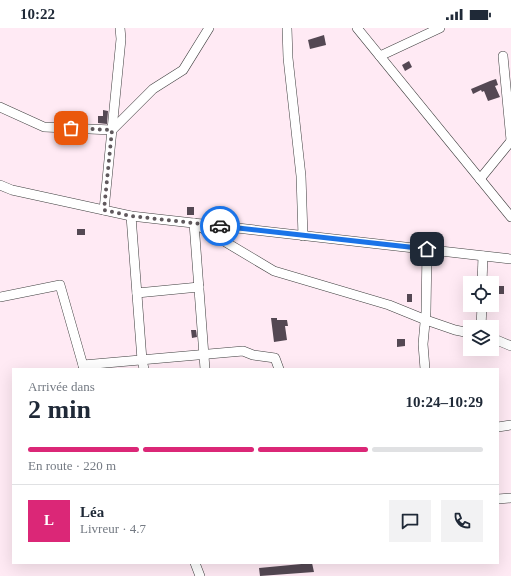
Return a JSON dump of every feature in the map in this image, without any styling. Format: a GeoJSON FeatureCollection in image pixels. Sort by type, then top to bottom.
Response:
{"type":"FeatureCollection","features":[{"type":"Feature","properties":{"kind":"street"},"geometry":{"type":"LineString","coordinates":[[104,210],[121,39],[120,28]]}},
{"type":"Feature","properties":{"kind":"street"},"geometry":{"type":"LineString","coordinates":[[0,107],[44,126],[112,130],[153,89],[183,70],[209,28]]}},
{"type":"Feature","properties":{"kind":"street"},"geometry":{"type":"LineString","coordinates":[[287,28],[288,58],[300,176],[303,236]]}},
{"type":"Feature","properties":{"kind":"street"},"geometry":{"type":"LineString","coordinates":[[357,28],[511,217]]}},
{"type":"Feature","properties":{"kind":"street"},"geometry":{"type":"LineString","coordinates":[[380,56],[440,28]]}},
{"type":"Feature","properties":{"kind":"street"},"geometry":{"type":"LineString","coordinates":[[480,179],[511,141],[509,96],[503,56]]}},
{"type":"Feature","properties":{"kind":"street"},"geometry":{"type":"LineString","coordinates":[[0,185],[12,190],[131,216],[511,259]]}},
{"type":"Feature","properties":{"kind":"street"},"geometry":{"type":"LineString","coordinates":[[0,194],[12,190]]}},
{"type":"Feature","properties":{"kind":"street"},"geometry":{"type":"LineString","coordinates":[[131,216],[143,364]]}},
{"type":"Feature","properties":{"kind":"street"},"geometry":{"type":"LineString","coordinates":[[194,223],[205,368]]}},
{"type":"Feature","properties":{"kind":"street"},"geometry":{"type":"LineString","coordinates":[[194,223],[274,271],[389,305],[426,320],[463,332]]}},
{"type":"Feature","properties":{"kind":"street"},"geometry":{"type":"LineString","coordinates":[[424,368],[423,344],[426,320],[427,249]]}},
{"type":"Feature","properties":{"kind":"street"},"geometry":{"type":"LineString","coordinates":[[482,276],[483,256]]}},
{"type":"Feature","properties":{"kind":"street"},"geometry":{"type":"LineString","coordinates":[[0,297],[60,286],[83,367],[143,364],[243,351],[253,355],[275,358],[279,368]]}},
{"type":"Feature","properties":{"kind":"street"},"geometry":{"type":"LineString","coordinates":[[137,292],[199,287]]}},
{"type":"Feature","properties":{"kind":"street"},"geometry":{"type":"LineString","coordinates":[[499,341],[511,346]]}},
{"type":"Feature","properties":{"kind":"street"},"geometry":{"type":"LineString","coordinates":[[499,427],[511,425]]}},
{"type":"Feature","properties":{"kind":"street"},"geometry":{"type":"LineString","coordinates":[[499,498],[511,498]]}},
{"type":"Feature","properties":{"kind":"street"},"geometry":{"type":"LineString","coordinates":[[195,564],[200,576]]}},
{"type":"Feature","properties":{"kind":"building"},"geometry":{"type":"Polygon","coordinates":[[[324,35],[326,45],[310,49],[308,40],[324,35]]]}},
{"type":"Feature","properties":{"kind":"building"},"geometry":{"type":"Polygon","coordinates":[[[409,61],[412,67],[405,71],[402,65],[409,61]]]}},
{"type":"Feature","properties":{"kind":"building"},"geometry":{"type":"Polygon","coordinates":[[[496,79],[498,85],[495,86],[500,97],[488,101],[484,91],[482,92],[481,90],[473,94],[471,89],[496,79]]]}},
{"type":"Feature","properties":{"kind":"building"},"geometry":{"type":"Polygon","coordinates":[[[103,110],[108,111],[107,124],[98,123],[98,116],[103,116],[103,110]]]}},
{"type":"Feature","properties":{"kind":"building"},"geometry":{"type":"Polygon","coordinates":[[[62,117],[69,117],[69,122],[62,122],[62,117]]]}},
{"type":"Feature","properties":{"kind":"building"},"geometry":{"type":"Polygon","coordinates":[[[187,207],[194,207],[194,215],[187,215],[187,207]]]}},
{"type":"Feature","properties":{"kind":"building"},"geometry":{"type":"Polygon","coordinates":[[[77,229],[85,229],[85,235],[77,235],[77,229]]]}},
{"type":"Feature","properties":{"kind":"building"},"geometry":{"type":"Polygon","coordinates":[[[499,286],[504,286],[504,294],[499,294],[499,286]]]}},
{"type":"Feature","properties":{"kind":"building"},"geometry":{"type":"Polygon","coordinates":[[[407,294],[412,294],[412,302],[407,302],[407,294]]]}},
{"type":"Feature","properties":{"kind":"building"},"geometry":{"type":"Polygon","coordinates":[[[271,318],[277,318],[277,320],[287,320],[288,326],[285,326],[287,340],[274,342],[271,318]]]}},
{"type":"Feature","properties":{"kind":"building"},"geometry":{"type":"Polygon","coordinates":[[[191,330],[196,330],[197,337],[192,338],[191,330]]]}},
{"type":"Feature","properties":{"kind":"building"},"geometry":{"type":"Polygon","coordinates":[[[397,339],[405,339],[405,346],[397,347],[397,339]]]}},
{"type":"Feature","properties":{"kind":"building"},"geometry":{"type":"Polygon","coordinates":[[[312,564],[314,572],[260,576],[259,568],[312,564]]]}},
{"type":"Feature","properties":{"kind":"way so far"},"geometry":{"type":"LineString","coordinates":[[71,128],[112,130],[104,210],[131,216],[220,226]]}},
{"type":"Feature","properties":{"kind":"route"},"geometry":{"type":"LineString","coordinates":[[220,226],[427,249]]}}]}
